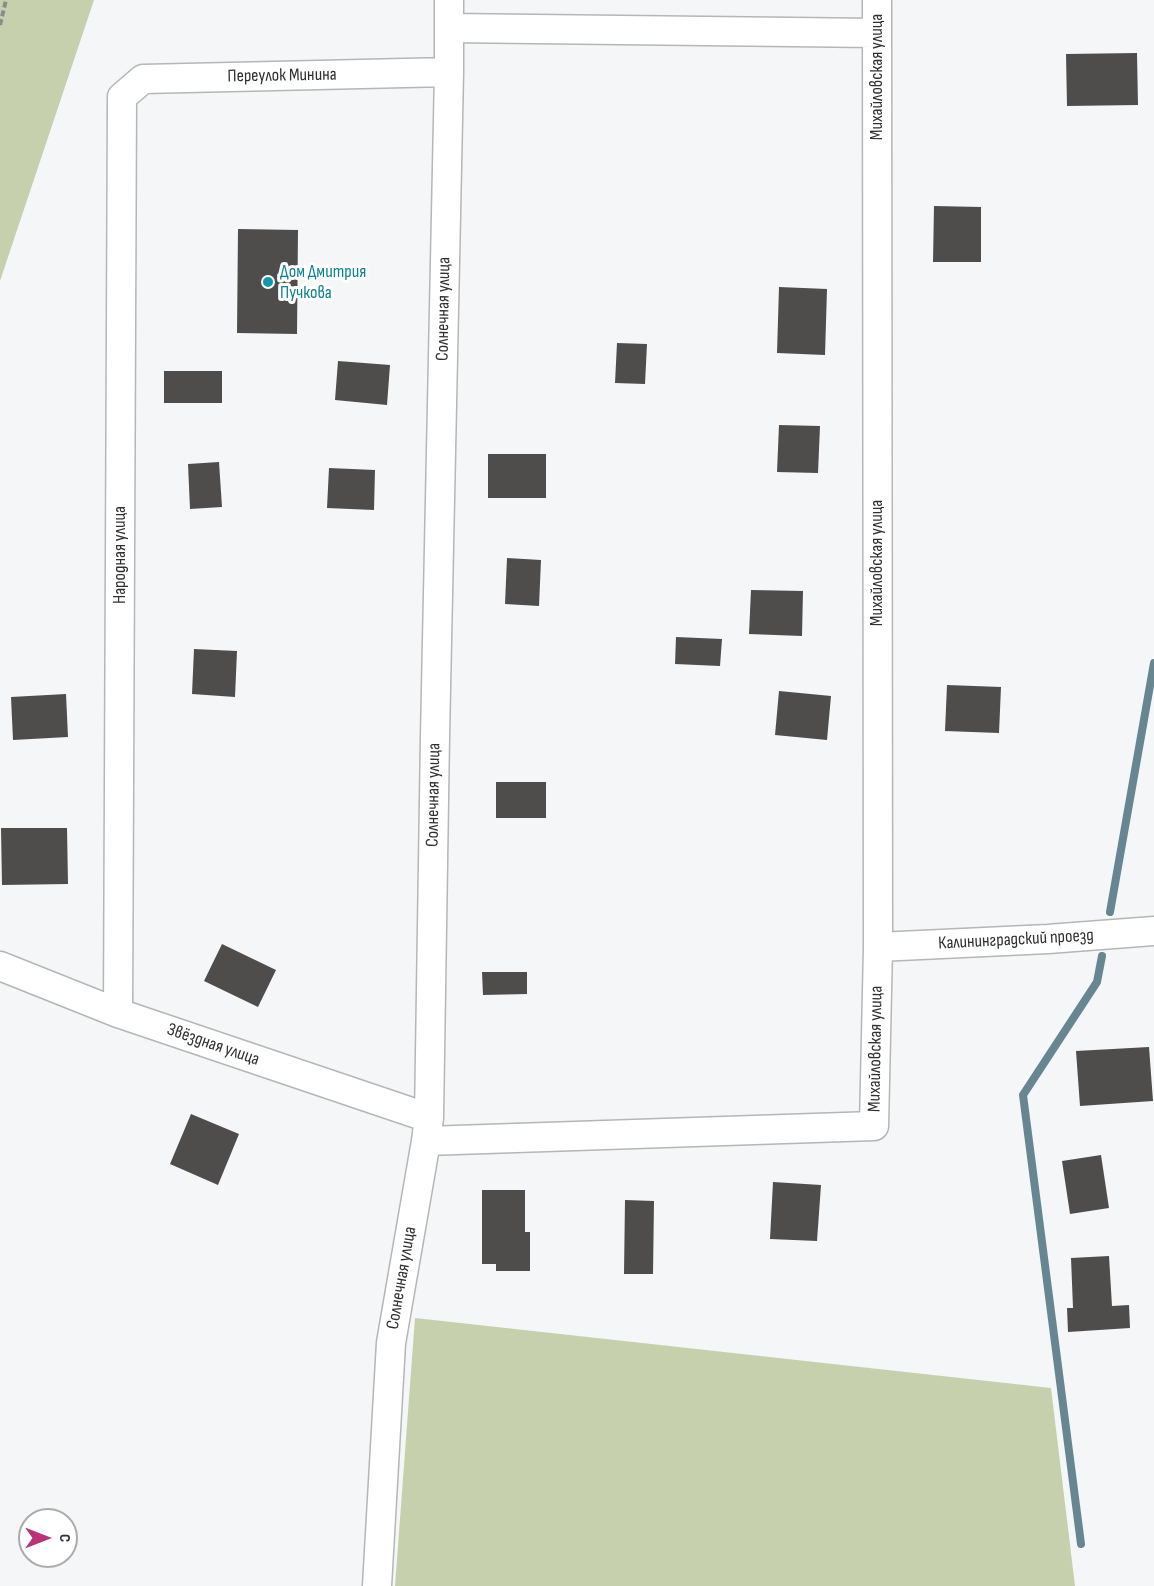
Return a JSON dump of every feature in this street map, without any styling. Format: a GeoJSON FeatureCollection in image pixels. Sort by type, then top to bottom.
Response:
{"type":"FeatureCollection","features":[{"type":"Feature","properties":{"kind":"street","name":"Солнечная улица"},"geometry":{"type":"LineString","coordinates":[[377,1586],[391,1343],[428,1129],[449,0]]}},
{"type":"Feature","properties":{"kind":"street","name":"Михайловская улица"},"geometry":{"type":"LineString","coordinates":[[428,1129],[874,1126],[878,947],[877,0]]}},
{"type":"Feature","properties":{"kind":"street"},"geometry":{"type":"LineString","coordinates":[[450,28],[877,33]]}},
{"type":"Feature","properties":{"kind":"street","name":"Переулок Минина"},"geometry":{"type":"LineString","coordinates":[[122,97],[143,79],[449,72]]}},
{"type":"Feature","properties":{"kind":"street","name":"Народная улица"},"geometry":{"type":"LineString","coordinates":[[118,1012],[122,97]]}},
{"type":"Feature","properties":{"kind":"street","name":"Калининградский проезд"},"geometry":{"type":"LineString","coordinates":[[878,947],[1048,939],[1154,931]]}},
{"type":"Feature","properties":{"kind":"street","name":"Звёздная улица"},"geometry":{"type":"LineString","coordinates":[[0,966],[428,1129]]}},
{"type":"Feature","properties":{"kind":"path"},"geometry":{"type":"LineString","coordinates":[[0,25],[6,0]]}},
{"type":"Feature","properties":{"kind":"green space"},"geometry":{"type":"Polygon","coordinates":[[[0,0],[94,0],[0,281],[0,0]]]}},
{"type":"Feature","properties":{"kind":"green space"},"geometry":{"type":"Polygon","coordinates":[[[415,1318],[1051,1388],[1075,1586],[395,1586],[415,1318]]]}},
{"type":"Feature","properties":{"kind":"building"},"geometry":{"type":"Polygon","coordinates":[[[1137,53],[1138,105],[1067,106],[1066,54],[1137,53]]]}},
{"type":"Feature","properties":{"kind":"building"},"geometry":{"type":"Polygon","coordinates":[[[934,206],[981,207],[981,262],[933,262],[934,206]]]}},
{"type":"Feature","properties":{"kind":"building","name":"Дом Дмитрия Пучкова"},"geometry":{"type":"Polygon","coordinates":[[[238,229],[298,230],[297,334],[237,333],[238,229]]]}},
{"type":"Feature","properties":{"kind":"building"},"geometry":{"type":"Polygon","coordinates":[[[779,287],[827,289],[825,355],[777,353],[779,287]]]}},
{"type":"Feature","properties":{"kind":"building"},"geometry":{"type":"Polygon","coordinates":[[[617,343],[647,344],[645,384],[615,383],[617,343]]]}},
{"type":"Feature","properties":{"kind":"building"},"geometry":{"type":"Polygon","coordinates":[[[338,361],[390,365],[387,405],[335,400],[338,361]]]}},
{"type":"Feature","properties":{"kind":"building"},"geometry":{"type":"Polygon","coordinates":[[[164,371],[222,371],[222,403],[164,403],[164,371]]]}},
{"type":"Feature","properties":{"kind":"building"},"geometry":{"type":"Polygon","coordinates":[[[779,425],[820,426],[818,473],[777,472],[779,425]]]}},
{"type":"Feature","properties":{"kind":"building"},"geometry":{"type":"Polygon","coordinates":[[[488,454],[546,454],[546,498],[488,498],[488,454]]]}},
{"type":"Feature","properties":{"kind":"building"},"geometry":{"type":"Polygon","coordinates":[[[219,462],[222,507],[190,509],[188,464],[219,462]]]}},
{"type":"Feature","properties":{"kind":"building"},"geometry":{"type":"Polygon","coordinates":[[[329,468],[375,470],[374,510],[327,508],[329,468]]]}},
{"type":"Feature","properties":{"kind":"building"},"geometry":{"type":"Polygon","coordinates":[[[507,558],[541,560],[539,606],[505,604],[507,558]]]}},
{"type":"Feature","properties":{"kind":"building"},"geometry":{"type":"Polygon","coordinates":[[[751,590],[803,591],[802,636],[749,634],[751,590]]]}},
{"type":"Feature","properties":{"kind":"building"},"geometry":{"type":"Polygon","coordinates":[[[676,637],[722,639],[720,666],[675,664],[676,637]]]}},
{"type":"Feature","properties":{"kind":"building"},"geometry":{"type":"Polygon","coordinates":[[[194,649],[237,651],[235,697],[192,694],[194,649]]]}},
{"type":"Feature","properties":{"kind":"building"},"geometry":{"type":"Polygon","coordinates":[[[947,685],[1001,687],[999,733],[945,731],[947,685]]]}},
{"type":"Feature","properties":{"kind":"building"},"geometry":{"type":"Polygon","coordinates":[[[779,691],[831,696],[827,740],[775,735],[779,691]]]}},
{"type":"Feature","properties":{"kind":"building"},"geometry":{"type":"Polygon","coordinates":[[[66,694],[68,737],[13,740],[11,697],[66,694]]]}},
{"type":"Feature","properties":{"kind":"building"},"geometry":{"type":"Polygon","coordinates":[[[496,782],[546,782],[546,818],[496,818],[496,782]]]}},
{"type":"Feature","properties":{"kind":"building"},"geometry":{"type":"Polygon","coordinates":[[[1,828],[67,828],[68,884],[2,885],[1,828]]]}},
{"type":"Feature","properties":{"kind":"building"},"geometry":{"type":"Polygon","coordinates":[[[222,944],[276,970],[258,1007],[204,981],[222,944]]]}},
{"type":"Feature","properties":{"kind":"building"},"geometry":{"type":"Polygon","coordinates":[[[482,972],[527,972],[527,994],[483,995],[482,972]]]}},
{"type":"Feature","properties":{"kind":"building"},"geometry":{"type":"Polygon","coordinates":[[[1149,1047],[1153,1101],[1080,1106],[1076,1051],[1149,1047]]]}},
{"type":"Feature","properties":{"kind":"building"},"geometry":{"type":"Polygon","coordinates":[[[191,1114],[239,1134],[218,1185],[170,1164],[191,1114]]]}},
{"type":"Feature","properties":{"kind":"building"},"geometry":{"type":"Polygon","coordinates":[[[1101,1155],[1109,1208],[1070,1214],[1062,1161],[1101,1155]]]}},
{"type":"Feature","properties":{"kind":"building"},"geometry":{"type":"Polygon","coordinates":[[[773,1182],[821,1185],[817,1241],[770,1239],[773,1182]]]}},
{"type":"Feature","properties":{"kind":"building"},"geometry":{"type":"Polygon","coordinates":[[[482,1190],[525,1190],[525,1232],[530,1232],[530,1271],[496,1271],[496,1264],[482,1264],[482,1190]]]}},
{"type":"Feature","properties":{"kind":"building"},"geometry":{"type":"Polygon","coordinates":[[[625,1200],[654,1201],[653,1274],[624,1274],[625,1200]]]}},
{"type":"Feature","properties":{"kind":"building"},"geometry":{"type":"Polygon","coordinates":[[[1109,1256],[1112,1306],[1129,1305],[1130,1328],[1068,1332],[1067,1308],[1073,1308],[1071,1258],[1109,1256]]]}},
{"type":"Feature","properties":{"kind":"waterway"},"geometry":{"type":"LineString","coordinates":[[1110,912],[1154,663]]}},
{"type":"Feature","properties":{"kind":"waterway"},"geometry":{"type":"LineString","coordinates":[[1081,1544],[1023,1095],[1097,982],[1102,956]]}},
{"type":"Feature","properties":{"kind":"place","name":"Дом Дмитрия Пучкова"},"geometry":{"type":"Point","coordinates":[268,282]}}]}
